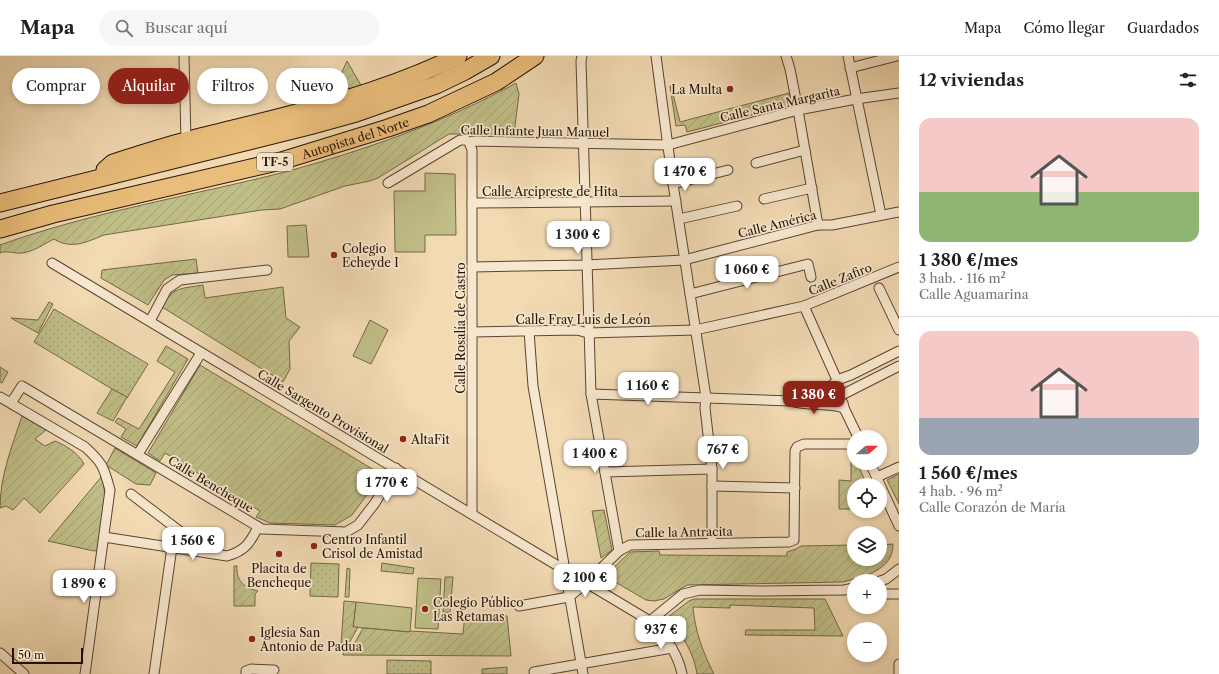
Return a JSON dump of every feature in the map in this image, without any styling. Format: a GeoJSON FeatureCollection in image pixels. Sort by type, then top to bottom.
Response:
{"type":"FeatureCollection","features":[{"type":"Feature","properties":{"kind":"highway"},"geometry":{"type":"LineString","coordinates":[[93,179],[113,163],[186,141],[372,91],[398,82],[458,56]]}},
{"type":"Feature","properties":{"kind":"highway","name":"Autopista del Norte"},"geometry":{"type":"LineString","coordinates":[[0,203],[356,113],[436,85],[491,56]]}},
{"type":"Feature","properties":{"kind":"highway","name":"Autopista del Norte"},"geometry":{"type":"LineString","coordinates":[[0,229],[53,214],[281,160],[388,128],[428,114],[496,82],[535,56]]}},
{"type":"Feature","properties":{"kind":"street"},"geometry":{"type":"LineString","coordinates":[[184,56],[186,141]]}},
{"type":"Feature","properties":{"kind":"street"},"geometry":{"type":"LineString","coordinates":[[582,56],[586,265],[591,394],[619,551]]}},
{"type":"Feature","properties":{"kind":"street"},"geometry":{"type":"LineString","coordinates":[[656,56],[684,260],[706,397],[705,408],[712,469],[712,543]]}},
{"type":"Feature","properties":{"kind":"street"},"geometry":{"type":"LineString","coordinates":[[786,56],[798,110],[818,225]]}},
{"type":"Feature","properties":{"kind":"street"},"geometry":{"type":"LineString","coordinates":[[848,56],[881,215]]}},
{"type":"Feature","properties":{"kind":"street"},"geometry":{"type":"LineString","coordinates":[[850,68],[897,56]]}},
{"type":"Feature","properties":{"kind":"street","name":"Calle Santa Margarita"},"geometry":{"type":"LineString","coordinates":[[668,145],[798,110],[856,99],[899,93]]}},
{"type":"Feature","properties":{"kind":"street","name":"Calle Infante Juan Manuel"},"geometry":{"type":"LineString","coordinates":[[388,183],[456,141],[463,140],[469,142],[668,145]]}},
{"type":"Feature","properties":{"kind":"street","name":"Calle Rosalía de Castro"},"geometry":{"type":"LineString","coordinates":[[469,142],[472,150],[472,514]]}},
{"type":"Feature","properties":{"kind":"street"},"geometry":{"type":"LineString","coordinates":[[756,163],[805,150]]}},
{"type":"Feature","properties":{"kind":"street"},"geometry":{"type":"LineString","coordinates":[[673,184],[728,170]]}},
{"type":"Feature","properties":{"kind":"street"},"geometry":{"type":"LineString","coordinates":[[764,199],[812,188]]}},
{"type":"Feature","properties":{"kind":"street","name":"Calle Arcipreste de Hita"},"geometry":{"type":"LineString","coordinates":[[472,203],[676,201]]}},
{"type":"Feature","properties":{"kind":"street"},"geometry":{"type":"LineString","coordinates":[[679,219],[737,206]]}},
{"type":"Feature","properties":{"kind":"street","name":"Calle América"},"geometry":{"type":"LineString","coordinates":[[472,267],[586,265],[684,260],[818,225],[832,225],[899,212]]}},
{"type":"Feature","properties":{"kind":"street","name":"Calle Sargento Provisional"},"geometry":{"type":"LineString","coordinates":[[52,263],[650,621],[676,654],[682,674]]}},
{"type":"Feature","properties":{"kind":"street"},"geometry":{"type":"LineString","coordinates":[[690,294],[808,264],[810,277]]}},
{"type":"Feature","properties":{"kind":"street","name":"Calle Zafiro"},"geometry":{"type":"LineString","coordinates":[[695,330],[804,306],[899,267]]}},
{"type":"Feature","properties":{"kind":"street"},"geometry":{"type":"LineString","coordinates":[[150,321],[167,289],[180,280],[267,270]]}},
{"type":"Feature","properties":{"kind":"street"},"geometry":{"type":"LineString","coordinates":[[879,288],[899,330]]}},
{"type":"Feature","properties":{"kind":"street"},"geometry":{"type":"LineString","coordinates":[[804,306],[829,385],[838,390],[841,394],[844,408],[855,430]]}},
{"type":"Feature","properties":{"kind":"street","name":"Calle Fray Luis de León"},"geometry":{"type":"LineString","coordinates":[[472,332],[577,330],[588,333],[695,330]]}},
{"type":"Feature","properties":{"kind":"street"},"geometry":{"type":"LineString","coordinates":[[529,331],[533,386],[583,674]]}},
{"type":"Feature","properties":{"kind":"street"},"geometry":{"type":"LineString","coordinates":[[591,394],[791,401],[804,398],[899,351]]}},
{"type":"Feature","properties":{"kind":"street"},"geometry":{"type":"LineString","coordinates":[[138,454],[201,353]]}},
{"type":"Feature","properties":{"kind":"street"},"geometry":{"type":"LineString","coordinates":[[823,405],[841,394],[899,366]]}},
{"type":"Feature","properties":{"kind":"street"},"geometry":{"type":"LineString","coordinates":[[823,405],[819,395],[829,385]]}},
{"type":"Feature","properties":{"kind":"street","name":"Calle Bencheque"},"geometry":{"type":"LineString","coordinates":[[11,403],[22,386],[262,529],[346,532],[358,526],[375,503],[396,468]]}},
{"type":"Feature","properties":{"kind":"street"},"geometry":{"type":"LineString","coordinates":[[0,397],[85,447],[95,456],[104,468],[110,490],[85,674]]}},
{"type":"Feature","properties":{"kind":"street"},"geometry":{"type":"LineString","coordinates":[[791,401],[799,404],[834,404],[844,408]]}},
{"type":"Feature","properties":{"kind":"street"},"geometry":{"type":"LineString","coordinates":[[712,486],[795,488],[795,450],[798,447],[804,444],[847,444]]}},
{"type":"Feature","properties":{"kind":"street"},"geometry":{"type":"LineString","coordinates":[[877,477],[899,467]]}},
{"type":"Feature","properties":{"kind":"street"},"geometry":{"type":"LineString","coordinates":[[605,472],[712,469]]}},
{"type":"Feature","properties":{"kind":"street"},"geometry":{"type":"LineString","coordinates":[[874,470],[899,526]]}},
{"type":"Feature","properties":{"kind":"street","name":"Calle la Antracita"},"geometry":{"type":"LineString","coordinates":[[569,597],[619,551],[630,545],[789,542],[794,540],[795,488]]}},
{"type":"Feature","properties":{"kind":"street"},"geometry":{"type":"LineString","coordinates":[[131,494],[194,542],[200,551]]}},
{"type":"Feature","properties":{"kind":"street"},"geometry":{"type":"LineString","coordinates":[[104,537],[224,556],[238,553],[247,546],[258,527]]}},
{"type":"Feature","properties":{"kind":"street"},"geometry":{"type":"LineString","coordinates":[[154,674],[172,547]]}},
{"type":"Feature","properties":{"kind":"street"},"geometry":{"type":"LineString","coordinates":[[887,578],[899,570]]}},
{"type":"Feature","properties":{"kind":"street"},"geometry":{"type":"LineString","coordinates":[[650,621],[683,594],[700,590],[760,591],[847,589]]}},
{"type":"Feature","properties":{"kind":"street"},"geometry":{"type":"LineString","coordinates":[[887,594],[899,594]]}},
{"type":"Feature","properties":{"kind":"street"},"geometry":{"type":"LineString","coordinates":[[519,606],[569,597]]}},
{"type":"Feature","properties":{"kind":"street"},"geometry":{"type":"LineString","coordinates":[[534,672],[672,648]]}},
{"type":"Feature","properties":{"kind":"street"},"geometry":{"type":"LineString","coordinates":[[0,653],[24,674]]}},
{"type":"Feature","properties":{"kind":"street"},"geometry":{"type":"LineString","coordinates":[[899,664],[899,674]]}},
{"type":"Feature","properties":{"kind":"street"},"geometry":{"type":"LineString","coordinates":[[246,674],[246,671],[251,669],[274,670]]}},
{"type":"Feature","properties":{"kind":"shaded area"},"geometry":{"type":"Polygon","coordinates":[[[347,61],[362,87],[348,91],[348,68],[344,68],[347,61]]]}},
{"type":"Feature","properties":{"kind":"shaded area"},"geometry":{"type":"Polygon","coordinates":[[[516,83],[519,94],[514,134],[449,134],[378,178],[345,186],[280,209],[262,210],[104,235],[79,244],[67,244],[54,239],[26,252],[0,253],[0,245],[35,233],[141,205],[285,172],[374,145],[460,111],[516,83]]]}},
{"type":"Feature","properties":{"kind":"shaded area"},"geometry":{"type":"Polygon","coordinates":[[[670,86],[680,122],[789,93],[791,105],[687,132],[685,125],[676,126],[670,86]]]}},
{"type":"Feature","properties":{"kind":"shaded area"},"geometry":{"type":"Polygon","coordinates":[[[425,173],[455,174],[456,235],[425,235],[425,252],[395,252],[394,191],[425,191],[425,173]]]}},
{"type":"Feature","properties":{"kind":"shaded area"},"geometry":{"type":"Polygon","coordinates":[[[306,225],[309,257],[288,257],[287,226],[306,225]]]}},
{"type":"Feature","properties":{"kind":"shaded area"},"geometry":{"type":"Polygon","coordinates":[[[196,259],[198,273],[172,275],[164,280],[148,305],[101,278],[102,270],[196,259]]]}},
{"type":"Feature","properties":{"kind":"shaded area"},"geometry":{"type":"Polygon","coordinates":[[[203,285],[205,298],[283,287],[286,318],[300,327],[289,341],[290,369],[283,382],[162,307],[170,295],[174,292],[183,288],[203,285]]]}},
{"type":"Feature","properties":{"kind":"shaded area"},"geometry":{"type":"Polygon","coordinates":[[[49,302],[53,304],[38,333],[11,318],[38,320],[49,302]]]}},
{"type":"Feature","properties":{"kind":"shaded area"},"geometry":{"type":"Polygon","coordinates":[[[54,309],[148,364],[127,398],[34,342],[54,309]]]}},
{"type":"Feature","properties":{"kind":"shaded area"},"geometry":{"type":"Polygon","coordinates":[[[370,320],[388,330],[371,364],[353,356],[370,320]]]}},
{"type":"Feature","properties":{"kind":"shaded area"},"geometry":{"type":"Polygon","coordinates":[[[166,346],[188,359],[137,446],[121,437],[126,429],[115,422],[118,418],[139,429],[175,372],[157,361],[166,346]]]}},
{"type":"Feature","properties":{"kind":"shaded area"},"geometry":{"type":"Polygon","coordinates":[[[200,365],[379,473],[369,492],[352,515],[335,525],[270,523],[256,517],[260,511],[165,453],[160,461],[148,453],[200,365]]]}},
{"type":"Feature","properties":{"kind":"shaded area"},"geometry":{"type":"Polygon","coordinates":[[[0,367],[8,372],[2,383],[0,382],[0,367]]]}},
{"type":"Feature","properties":{"kind":"shaded area"},"geometry":{"type":"Polygon","coordinates":[[[112,389],[127,397],[113,421],[97,413],[112,389]]]}},
{"type":"Feature","properties":{"kind":"shaded area"},"geometry":{"type":"Polygon","coordinates":[[[22,416],[46,430],[35,439],[45,446],[55,441],[64,445],[72,450],[84,464],[40,513],[24,498],[13,510],[6,506],[0,508],[4,473],[22,416]]]}},
{"type":"Feature","properties":{"kind":"shaded area"},"geometry":{"type":"Polygon","coordinates":[[[115,448],[156,473],[150,485],[136,484],[106,465],[115,448]]]}},
{"type":"Feature","properties":{"kind":"shaded area"},"geometry":{"type":"Polygon","coordinates":[[[851,470],[860,470],[864,478],[851,478],[851,470]]]}},
{"type":"Feature","properties":{"kind":"shaded area"},"geometry":{"type":"Polygon","coordinates":[[[899,474],[899,504],[887,480],[899,474]]]}},
{"type":"Feature","properties":{"kind":"shaded area"},"geometry":{"type":"Polygon","coordinates":[[[102,476],[105,495],[98,550],[94,551],[48,541],[102,476]]]}},
{"type":"Feature","properties":{"kind":"shaded area"},"geometry":{"type":"Polygon","coordinates":[[[839,480],[847,481],[847,509],[839,509],[839,480]]]}},
{"type":"Feature","properties":{"kind":"shaded area"},"geometry":{"type":"Polygon","coordinates":[[[604,510],[612,550],[601,558],[592,511],[604,510]]]}},
{"type":"Feature","properties":{"kind":"shaded area"},"geometry":{"type":"Polygon","coordinates":[[[887,544],[893,544],[892,553],[887,561],[887,544]]]}},
{"type":"Feature","properties":{"kind":"shaded area"},"geometry":{"type":"Polygon","coordinates":[[[847,545],[847,566],[883,566],[868,574],[847,574],[847,581],[843,582],[687,585],[664,599],[654,601],[646,600],[605,576],[630,552],[659,551],[660,555],[787,556],[787,552],[801,546],[847,545]]]}},
{"type":"Feature","properties":{"kind":"shaded area"},"geometry":{"type":"Polygon","coordinates":[[[311,563],[339,564],[338,597],[310,596],[311,563]]]}},
{"type":"Feature","properties":{"kind":"shaded area"},"geometry":{"type":"Polygon","coordinates":[[[382,563],[414,568],[413,574],[381,571],[382,563]]]}},
{"type":"Feature","properties":{"kind":"shaded area"},"geometry":{"type":"Polygon","coordinates":[[[234,566],[237,566],[238,576],[242,583],[249,588],[258,591],[255,594],[255,606],[234,606],[234,566]]]}},
{"type":"Feature","properties":{"kind":"shaded area"},"geometry":{"type":"Polygon","coordinates":[[[347,568],[350,569],[349,597],[345,597],[347,568]]]}},
{"type":"Feature","properties":{"kind":"shaded area"},"geometry":{"type":"Polygon","coordinates":[[[445,577],[453,577],[450,613],[443,612],[445,577]]]}},
{"type":"Feature","properties":{"kind":"shaded area"},"geometry":{"type":"Polygon","coordinates":[[[418,578],[441,579],[438,629],[415,628],[418,578]]]}},
{"type":"Feature","properties":{"kind":"shaded area"},"geometry":{"type":"Polygon","coordinates":[[[694,599],[825,599],[843,636],[745,635],[746,630],[815,630],[814,608],[730,605],[730,608],[693,607],[700,642],[714,674],[697,674],[690,651],[668,617],[689,601],[694,599]]]}},
{"type":"Feature","properties":{"kind":"shaded area"},"geometry":{"type":"Polygon","coordinates":[[[344,601],[356,602],[353,627],[358,627],[348,645],[341,645],[344,601]]]}},
{"type":"Feature","properties":{"kind":"shaded area"},"geometry":{"type":"Polygon","coordinates":[[[356,602],[412,608],[410,632],[353,627],[356,602]]]}},
{"type":"Feature","properties":{"kind":"shaded area"},"geometry":{"type":"Polygon","coordinates":[[[468,613],[507,616],[511,656],[343,655],[344,650],[352,648],[363,628],[409,632],[463,634],[465,614],[469,615],[468,613]]]}},
{"type":"Feature","properties":{"kind":"shaded area"},"geometry":{"type":"Polygon","coordinates":[[[387,660],[431,661],[431,674],[387,674],[387,660]]]}},
{"type":"Feature","properties":{"kind":"shaded area"},"geometry":{"type":"Polygon","coordinates":[[[507,667],[507,674],[482,674],[482,669],[507,667]]]}},
{"type":"Feature","properties":{"kind":"place","name":"La Multa"},"geometry":{"type":"Point","coordinates":[730,89]}},
{"type":"Feature","properties":{"kind":"place","name":"Colegio Echeyde I"},"geometry":{"type":"Point","coordinates":[334,255]}},
{"type":"Feature","properties":{"kind":"place","name":"AltaFit"},"geometry":{"type":"Point","coordinates":[403,439]}},
{"type":"Feature","properties":{"kind":"place","name":"Centro Infantil Crisol de Amistad"},"geometry":{"type":"Point","coordinates":[314,546]}},
{"type":"Feature","properties":{"kind":"place","name":"Placita de Bencheque"},"geometry":{"type":"Point","coordinates":[279,554]}},
{"type":"Feature","properties":{"kind":"place","name":"Colegio Público Las Retamas"},"geometry":{"type":"Point","coordinates":[425,609]}},
{"type":"Feature","properties":{"kind":"place","name":"Iglesia San Antonio de Padua"},"geometry":{"type":"Point","coordinates":[252,639]}}]}
